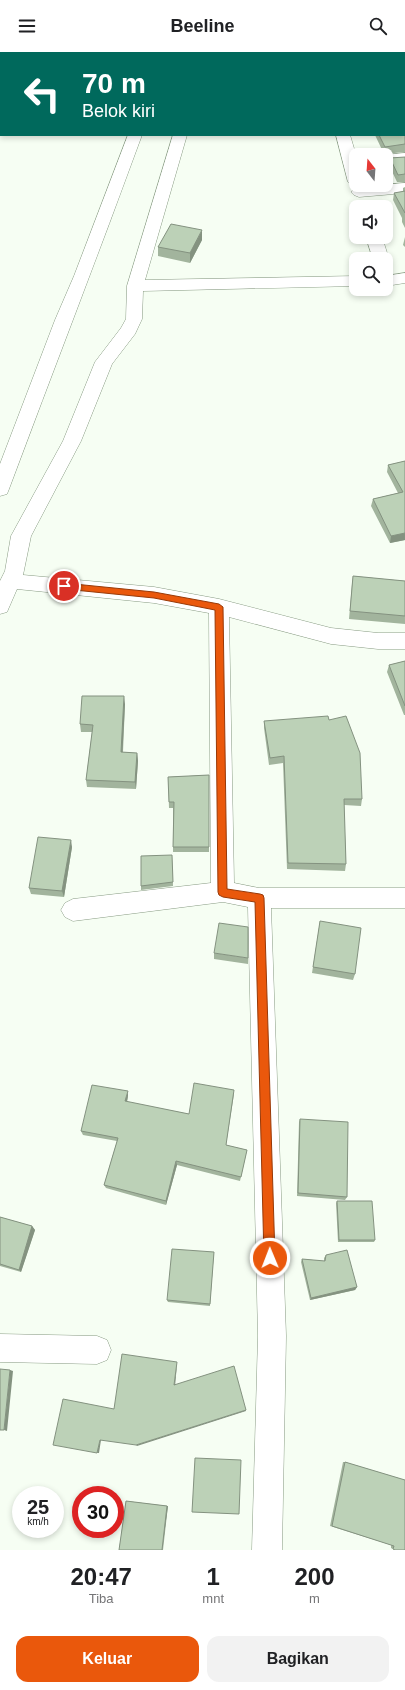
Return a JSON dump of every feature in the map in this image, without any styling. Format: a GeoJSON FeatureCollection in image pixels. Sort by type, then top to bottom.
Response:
{"type":"FeatureCollection","features":[{"type":"Feature","properties":{"kind":"street"},"geometry":{"type":"LineString","coordinates":[[0,489],[60,328],[82,276],[135,136]]}},
{"type":"Feature","properties":{"kind":"street"},"geometry":{"type":"LineString","coordinates":[[0,606],[15,570],[21,536],[72,441],[104,362],[129,330],[134,318],[136,308],[135,286],[180,136]]}},
{"type":"Feature","properties":{"kind":"street"},"geometry":{"type":"LineString","coordinates":[[343,136],[349,150]]}},
{"type":"Feature","properties":{"kind":"street"},"geometry":{"type":"LineString","coordinates":[[393,158],[405,158]]}},
{"type":"Feature","properties":{"kind":"street"},"geometry":{"type":"LineString","coordinates":[[393,188],[405,188]]}},
{"type":"Feature","properties":{"kind":"street"},"geometry":{"type":"LineString","coordinates":[[393,279],[405,278]]}},
{"type":"Feature","properties":{"kind":"street"},"geometry":{"type":"LineString","coordinates":[[135,286],[349,281]]}},
{"type":"Feature","properties":{"kind":"street"},"geometry":{"type":"LineString","coordinates":[[10,581],[154,595],[219,607],[331,636],[378,641],[405,641]]}},
{"type":"Feature","properties":{"kind":"street"},"geometry":{"type":"LineString","coordinates":[[219,607],[223,892]]}},
{"type":"Feature","properties":{"kind":"street"},"geometry":{"type":"LineString","coordinates":[[72,910],[223,892],[260,898],[405,898]]}},
{"type":"Feature","properties":{"kind":"street"},"geometry":{"type":"LineString","coordinates":[[260,898],[272,1336],[267,1550]]}},
{"type":"Feature","properties":{"kind":"street"},"geometry":{"type":"LineString","coordinates":[[0,1348],[98,1350]]}},
{"type":"Feature","properties":{"kind":"building"},"geometry":{"type":"Polygon","coordinates":[[[380,136],[405,136],[405,144],[385,147],[380,136]]]}},
{"type":"Feature","properties":{"kind":"building"},"geometry":{"type":"Polygon","coordinates":[[[405,157],[405,174],[398,175],[393,164],[393,158],[405,157]]]}},
{"type":"Feature","properties":{"kind":"building"},"geometry":{"type":"Polygon","coordinates":[[[405,191],[405,213],[394,193],[405,191]]]}},
{"type":"Feature","properties":{"kind":"building"},"geometry":{"type":"Polygon","coordinates":[[[171,224],[202,230],[190,253],[158,247],[171,224]]]}},
{"type":"Feature","properties":{"kind":"building"},"geometry":{"type":"Polygon","coordinates":[[[405,461],[405,533],[391,536],[373,499],[403,492],[388,465],[405,461]]]}},
{"type":"Feature","properties":{"kind":"building"},"geometry":{"type":"Polygon","coordinates":[[[353,576],[405,581],[405,616],[350,611],[353,576]]]}},
{"type":"Feature","properties":{"kind":"building"},"geometry":{"type":"Polygon","coordinates":[[[405,661],[405,706],[389,665],[405,661]]]}},
{"type":"Feature","properties":{"kind":"building"},"geometry":{"type":"Polygon","coordinates":[[[82,696],[124,696],[121,752],[137,753],[135,782],[86,780],[93,725],[80,724],[82,696]]]}},
{"type":"Feature","properties":{"kind":"building"},"geometry":{"type":"Polygon","coordinates":[[[328,716],[329,720],[346,716],[360,753],[362,799],[344,799],[346,864],[288,863],[284,756],[270,758],[264,721],[328,716]]]}},
{"type":"Feature","properties":{"kind":"building"},"geometry":{"type":"Polygon","coordinates":[[[209,775],[209,847],[173,847],[174,802],[169,802],[168,777],[209,775]]]}},
{"type":"Feature","properties":{"kind":"building"},"geometry":{"type":"Polygon","coordinates":[[[38,837],[71,840],[62,891],[29,888],[38,837]]]}},
{"type":"Feature","properties":{"kind":"building"},"geometry":{"type":"Polygon","coordinates":[[[172,855],[173,882],[141,886],[141,856],[172,855]]]}},
{"type":"Feature","properties":{"kind":"building"},"geometry":{"type":"Polygon","coordinates":[[[320,921],[361,928],[355,974],[313,967],[320,921]]]}},
{"type":"Feature","properties":{"kind":"building"},"geometry":{"type":"Polygon","coordinates":[[[219,923],[248,927],[248,958],[214,953],[219,923]]]}},
{"type":"Feature","properties":{"kind":"building"},"geometry":{"type":"Polygon","coordinates":[[[194,1083],[234,1090],[226,1145],[247,1150],[241,1177],[176,1161],[166,1201],[104,1185],[118,1138],[81,1131],[92,1085],[128,1091],[125,1101],[189,1114],[194,1083]]]}},
{"type":"Feature","properties":{"kind":"building"},"geometry":{"type":"Polygon","coordinates":[[[300,1119],[348,1122],[347,1197],[298,1193],[300,1119]]]}},
{"type":"Feature","properties":{"kind":"building"},"geometry":{"type":"Polygon","coordinates":[[[337,1201],[372,1201],[375,1240],[339,1240],[337,1201]]]}},
{"type":"Feature","properties":{"kind":"building"},"geometry":{"type":"Polygon","coordinates":[[[0,1217],[32,1226],[19,1270],[0,1264],[0,1217]]]}},
{"type":"Feature","properties":{"kind":"building"},"geometry":{"type":"Polygon","coordinates":[[[172,1249],[214,1252],[210,1304],[167,1300],[172,1249]]]}},
{"type":"Feature","properties":{"kind":"building"},"geometry":{"type":"Polygon","coordinates":[[[347,1250],[357,1287],[311,1298],[302,1259],[325,1261],[326,1255],[347,1250]]]}},
{"type":"Feature","properties":{"kind":"building"},"geometry":{"type":"Polygon","coordinates":[[[122,1354],[177,1362],[174,1385],[234,1366],[246,1410],[136,1445],[100,1440],[97,1453],[53,1445],[63,1399],[114,1409],[122,1354]]]}},
{"type":"Feature","properties":{"kind":"building"},"geometry":{"type":"Polygon","coordinates":[[[0,1369],[10,1370],[4,1430],[0,1430],[0,1369]]]}},
{"type":"Feature","properties":{"kind":"building"},"geometry":{"type":"Polygon","coordinates":[[[195,1458],[241,1460],[239,1514],[192,1512],[195,1458]]]}},
{"type":"Feature","properties":{"kind":"building"},"geometry":{"type":"Polygon","coordinates":[[[345,1462],[405,1480],[405,1550],[395,1550],[393,1549],[394,1546],[332,1526],[345,1462]]]}},
{"type":"Feature","properties":{"kind":"building"},"geometry":{"type":"Polygon","coordinates":[[[126,1501],[167,1506],[162,1550],[119,1550],[121,1538],[124,1538],[124,1515],[126,1501]]]}},
{"type":"Feature","properties":{"kind":"route"},"geometry":{"type":"LineString","coordinates":[[64,586],[154,595],[219,607],[223,892],[260,898],[270,1258]]}}]}
